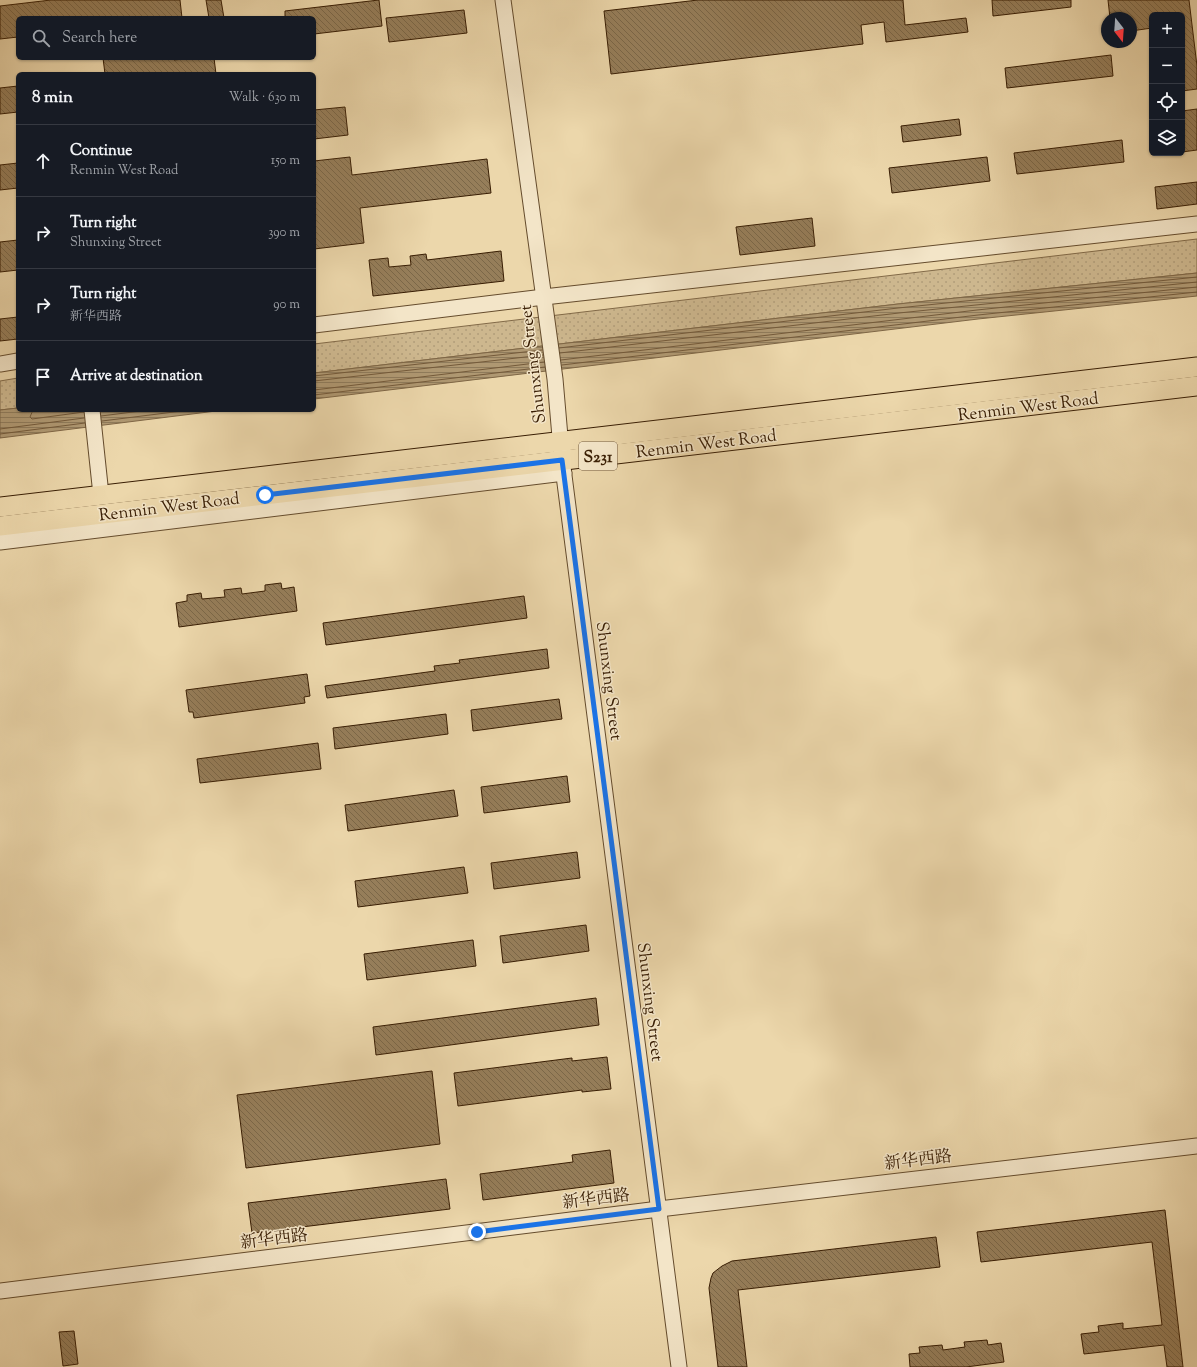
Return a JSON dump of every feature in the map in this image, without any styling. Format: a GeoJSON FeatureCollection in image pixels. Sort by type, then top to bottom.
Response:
{"type":"FeatureCollection","features":[{"type":"Feature","properties":{"kind":"main road","name":"Renmin West Road"},"geometry":{"type":"LineString","coordinates":[[0,507],[101,495],[562,458],[1197,367]]}},
{"type":"Feature","properties":{"kind":"main road","name":"Renmin West Road"},"geometry":{"type":"LineString","coordinates":[[0,526],[562,458],[1197,386]]}},
{"type":"Feature","properties":{"kind":"street","name":"Shunxing Street"},"geometry":{"type":"LineString","coordinates":[[503,0],[550,340],[562,458],[679,1367]]}},
{"type":"Feature","properties":{"kind":"street"},"geometry":{"type":"LineString","coordinates":[[316,325],[544,297],[1197,224]]}},
{"type":"Feature","properties":{"kind":"street"},"geometry":{"type":"LineString","coordinates":[[0,364],[16,361]]}},
{"type":"Feature","properties":{"kind":"street"},"geometry":{"type":"LineString","coordinates":[[92,412],[101,495]]}},
{"type":"Feature","properties":{"kind":"street"},"geometry":{"type":"LineString","coordinates":[[0,542],[562,458]]}},
{"type":"Feature","properties":{"kind":"street","name":"新华西路"},"geometry":{"type":"LineString","coordinates":[[0,1291],[659,1209],[1197,1146]]}},
{"type":"Feature","properties":{"kind":"shaded area"},"geometry":{"type":"Polygon","coordinates":[[[1197,239],[1197,273],[898,304],[316,373],[316,344],[1197,239]]]}},
{"type":"Feature","properties":{"kind":"shaded area"},"geometry":{"type":"Polygon","coordinates":[[[16,378],[16,408],[0,410],[0,381],[16,378]]]}},
{"type":"Feature","properties":{"kind":"water"},"geometry":{"type":"Polygon","coordinates":[[[1197,273],[1197,296],[978,319],[316,399],[316,373],[898,304],[1197,273]]]}},
{"type":"Feature","properties":{"kind":"water"},"geometry":{"type":"Polygon","coordinates":[[[16,408],[16,412],[208,412],[0,438],[0,410],[16,408]]]}},
{"type":"Feature","properties":{"kind":"building"},"geometry":{"type":"Polygon","coordinates":[[[51,0],[180,0],[182,16],[16,16],[16,37],[0,39],[0,6],[51,0]]]}},
{"type":"Feature","properties":{"kind":"building"},"geometry":{"type":"Polygon","coordinates":[[[206,0],[221,0],[224,16],[209,16],[206,0]]]}},
{"type":"Feature","properties":{"kind":"building"},"geometry":{"type":"Polygon","coordinates":[[[379,0],[382,26],[316,34],[316,16],[285,16],[285,11],[379,0]]]}},
{"type":"Feature","properties":{"kind":"building"},"geometry":{"type":"Polygon","coordinates":[[[698,0],[903,0],[905,25],[966,18],[968,32],[886,42],[884,22],[861,25],[863,44],[611,74],[604,11],[698,0]]]}},
{"type":"Feature","properties":{"kind":"building"},"geometry":{"type":"Polygon","coordinates":[[[992,0],[1071,0],[1071,7],[993,16],[992,0]]]}},
{"type":"Feature","properties":{"kind":"building"},"geometry":{"type":"Polygon","coordinates":[[[1108,0],[1189,0],[1197,66],[1197,89],[1185,91],[1185,12],[1149,12],[1149,28],[1137,30],[1137,12],[1109,12],[1108,0]]]}},
{"type":"Feature","properties":{"kind":"building"},"geometry":{"type":"Polygon","coordinates":[[[464,10],[467,33],[389,42],[386,18],[464,10]]]}},
{"type":"Feature","properties":{"kind":"building"},"geometry":{"type":"Polygon","coordinates":[[[1111,55],[1113,76],[1007,88],[1005,68],[1111,55]]]}},
{"type":"Feature","properties":{"kind":"building"},"geometry":{"type":"Polygon","coordinates":[[[103,60],[214,60],[216,72],[105,72],[103,60]]]}},
{"type":"Feature","properties":{"kind":"building"},"geometry":{"type":"Polygon","coordinates":[[[16,86],[16,112],[0,114],[0,88],[16,86]]]}},
{"type":"Feature","properties":{"kind":"building"},"geometry":{"type":"Polygon","coordinates":[[[345,107],[348,135],[316,139],[316,110],[345,107]]]}},
{"type":"Feature","properties":{"kind":"building"},"geometry":{"type":"Polygon","coordinates":[[[1197,109],[1197,150],[1185,152],[1185,111],[1197,109]]]}},
{"type":"Feature","properties":{"kind":"building"},"geometry":{"type":"Polygon","coordinates":[[[959,119],[961,135],[903,142],[901,126],[959,119]]]}},
{"type":"Feature","properties":{"kind":"building"},"geometry":{"type":"Polygon","coordinates":[[[1122,140],[1124,162],[1017,174],[1014,153],[1122,140]]]}},
{"type":"Feature","properties":{"kind":"building"},"geometry":{"type":"Polygon","coordinates":[[[350,157],[352,175],[487,159],[491,193],[360,208],[364,243],[316,249],[316,161],[350,157]]]}},
{"type":"Feature","properties":{"kind":"building"},"geometry":{"type":"Polygon","coordinates":[[[987,157],[990,181],[892,193],[889,168],[987,157]]]}},
{"type":"Feature","properties":{"kind":"building"},"geometry":{"type":"Polygon","coordinates":[[[16,163],[16,188],[0,190],[0,165],[16,163]]]}},
{"type":"Feature","properties":{"kind":"building"},"geometry":{"type":"Polygon","coordinates":[[[1197,182],[1197,204],[1157,209],[1155,187],[1197,182]]]}},
{"type":"Feature","properties":{"kind":"building"},"geometry":{"type":"Polygon","coordinates":[[[812,218],[815,246],[740,255],[736,227],[812,218]]]}},
{"type":"Feature","properties":{"kind":"building"},"geometry":{"type":"Polygon","coordinates":[[[16,240],[16,270],[0,272],[0,242],[16,240]]]}},
{"type":"Feature","properties":{"kind":"building"},"geometry":{"type":"Polygon","coordinates":[[[501,251],[504,281],[373,296],[369,260],[388,258],[389,267],[411,265],[410,256],[426,254],[427,260],[501,251]]]}},
{"type":"Feature","properties":{"kind":"building"},"geometry":{"type":"Polygon","coordinates":[[[16,317],[16,339],[0,341],[0,319],[16,317]]]}},
{"type":"Feature","properties":{"kind":"building"},"geometry":{"type":"Polygon","coordinates":[[[281,583],[282,589],[294,587],[297,611],[179,627],[176,603],[187,601],[187,595],[201,593],[202,599],[225,597],[224,590],[241,588],[242,594],[265,591],[265,585],[281,583]]]}},
{"type":"Feature","properties":{"kind":"building"},"geometry":{"type":"Polygon","coordinates":[[[524,596],[527,618],[326,645],[323,623],[524,596]]]}},
{"type":"Feature","properties":{"kind":"building"},"geometry":{"type":"Polygon","coordinates":[[[547,649],[549,668],[327,698],[325,686],[435,671],[434,666],[460,663],[459,660],[547,649]]]}},
{"type":"Feature","properties":{"kind":"building"},"geometry":{"type":"Polygon","coordinates":[[[307,674],[310,696],[304,697],[305,703],[194,718],[193,712],[189,712],[186,690],[307,674]]]}},
{"type":"Feature","properties":{"kind":"building"},"geometry":{"type":"Polygon","coordinates":[[[559,699],[562,719],[473,731],[471,710],[559,699]]]}},
{"type":"Feature","properties":{"kind":"building"},"geometry":{"type":"Polygon","coordinates":[[[446,714],[448,734],[335,749],[333,728],[446,714]]]}},
{"type":"Feature","properties":{"kind":"building"},"geometry":{"type":"Polygon","coordinates":[[[318,743],[321,769],[200,783],[197,759],[318,743]]]}},
{"type":"Feature","properties":{"kind":"building"},"geometry":{"type":"Polygon","coordinates":[[[567,776],[570,802],[484,813],[481,787],[567,776]]]}},
{"type":"Feature","properties":{"kind":"building"},"geometry":{"type":"Polygon","coordinates":[[[454,790],[458,816],[348,831],[345,805],[454,790]]]}},
{"type":"Feature","properties":{"kind":"building"},"geometry":{"type":"Polygon","coordinates":[[[577,852],[580,878],[494,889],[491,863],[577,852]]]}},
{"type":"Feature","properties":{"kind":"building"},"geometry":{"type":"Polygon","coordinates":[[[464,867],[468,893],[358,907],[355,881],[464,867]]]}},
{"type":"Feature","properties":{"kind":"building"},"geometry":{"type":"Polygon","coordinates":[[[586,925],[589,951],[503,963],[500,936],[586,925]]]}},
{"type":"Feature","properties":{"kind":"building"},"geometry":{"type":"Polygon","coordinates":[[[473,940],[476,966],[367,980],[364,954],[473,940]]]}},
{"type":"Feature","properties":{"kind":"building"},"geometry":{"type":"Polygon","coordinates":[[[596,998],[599,1025],[376,1055],[373,1027],[596,998]]]}},
{"type":"Feature","properties":{"kind":"building"},"geometry":{"type":"Polygon","coordinates":[[[607,1057],[611,1089],[582,1092],[582,1090],[458,1106],[454,1073],[572,1058],[572,1061],[607,1057]]]}},
{"type":"Feature","properties":{"kind":"building"},"geometry":{"type":"Polygon","coordinates":[[[432,1071],[440,1144],[246,1168],[237,1095],[432,1071]]]}},
{"type":"Feature","properties":{"kind":"building"},"geometry":{"type":"Polygon","coordinates":[[[610,1150],[614,1183],[483,1200],[480,1174],[573,1162],[572,1155],[610,1150]]]}},
{"type":"Feature","properties":{"kind":"building"},"geometry":{"type":"Polygon","coordinates":[[[446,1179],[450,1209],[252,1233],[248,1203],[446,1179]]]}},
{"type":"Feature","properties":{"kind":"building"},"geometry":{"type":"Polygon","coordinates":[[[1165,1210],[1183,1367],[1167,1367],[1164,1345],[1084,1354],[1081,1334],[1099,1332],[1098,1326],[1123,1323],[1123,1329],[1162,1325],[1152,1242],[981,1262],[977,1232],[1165,1210]]]}},
{"type":"Feature","properties":{"kind":"building"},"geometry":{"type":"Polygon","coordinates":[[[936,1237],[940,1267],[738,1290],[747,1367],[718,1367],[709,1288],[713,1273],[722,1266],[732,1261],[936,1237]]]}},
{"type":"Feature","properties":{"kind":"building"},"geometry":{"type":"Polygon","coordinates":[[[74,1331],[78,1364],[63,1366],[59,1332],[74,1331]]]}},
{"type":"Feature","properties":{"kind":"building"},"geometry":{"type":"Polygon","coordinates":[[[987,1340],[988,1345],[1001,1343],[1004,1362],[966,1367],[910,1367],[909,1354],[920,1353],[919,1347],[942,1345],[943,1350],[965,1347],[964,1342],[987,1340]]]}},
{"type":"Feature","properties":{"kind":"route"},"geometry":{"type":"LineString","coordinates":[[265,495],[562,460],[659,1209],[477,1232]]}}]}
